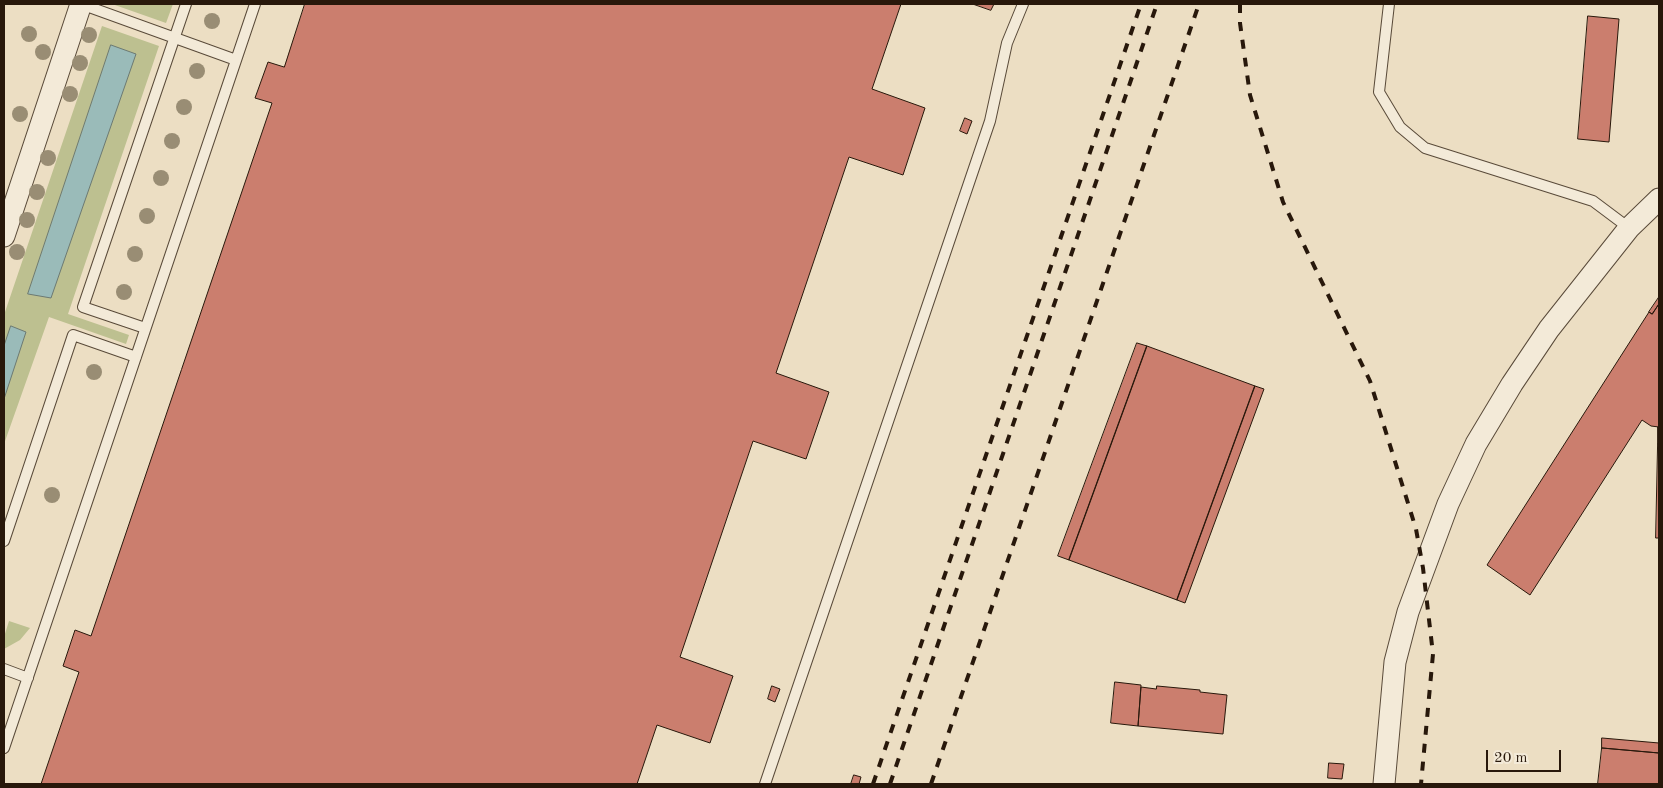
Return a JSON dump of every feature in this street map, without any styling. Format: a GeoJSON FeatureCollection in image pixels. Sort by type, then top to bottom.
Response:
{"type":"FeatureCollection","features":[{"type":"Feature","properties":{"kind":"street"},"geometry":{"type":"LineString","coordinates":[[4,236],[81,4]]}},
{"type":"Feature","properties":{"kind":"street"},"geometry":{"type":"LineString","coordinates":[[1384,784],[1395,662],[1408,612],[1448,504],[1476,444],[1549,328],[1629,228],[1659,199]]}},
{"type":"Feature","properties":{"kind":"lane"},"geometry":{"type":"LineString","coordinates":[[81,4],[236,60]]}},
{"type":"Feature","properties":{"kind":"lane"},"geometry":{"type":"LineString","coordinates":[[146,328],[83,307],[186,4]]}},
{"type":"Feature","properties":{"kind":"lane"},"geometry":{"type":"LineString","coordinates":[[4,748],[254,4]]}},
{"type":"Feature","properties":{"kind":"lane"},"geometry":{"type":"LineString","coordinates":[[765,784],[990,121],[1006,44],[1023,4]]}},
{"type":"Feature","properties":{"kind":"lane"},"geometry":{"type":"LineString","coordinates":[[1389,4],[1379,92],[1400,127],[1426,148],[1593,201],[1629,228]]}},
{"type":"Feature","properties":{"kind":"lane"},"geometry":{"type":"LineString","coordinates":[[4,541],[73,335],[136,357]]}},
{"type":"Feature","properties":{"kind":"lane"},"geometry":{"type":"LineString","coordinates":[[4,669],[28,678]]}},
{"type":"Feature","properties":{"kind":"green space"},"geometry":{"type":"Polygon","coordinates":[[[112,4],[173,4],[166,23],[112,4]]]}},
{"type":"Feature","properties":{"kind":"green space"},"geometry":{"type":"Polygon","coordinates":[[[102,26],[159,46],[68,314],[129,335],[126,344],[49,317],[4,444],[4,315],[102,26]]]}},
{"type":"Feature","properties":{"kind":"green space"},"geometry":{"type":"Polygon","coordinates":[[[9,621],[30,628],[20,640],[4,649],[4,637],[9,621]]]}},
{"type":"Feature","properties":{"kind":"water"},"geometry":{"type":"Polygon","coordinates":[[[111,45],[136,54],[51,298],[28,294],[111,45]]]}},
{"type":"Feature","properties":{"kind":"water"},"geometry":{"type":"Polygon","coordinates":[[[11,326],[26,332],[4,399],[4,346],[11,326]]]}},
{"type":"Feature","properties":{"kind":"building"},"geometry":{"type":"Polygon","coordinates":[[[305,4],[901,4],[872,89],[925,108],[903,175],[849,157],[776,373],[829,392],[806,459],[753,441],[680,657],[733,676],[710,743],[657,725],[637,784],[41,784],[79,672],[63,666],[75,630],[91,636],[272,103],[255,98],[268,62],[284,67],[305,4]]]}},
{"type":"Feature","properties":{"kind":"building"},"geometry":{"type":"Polygon","coordinates":[[[973,4],[994,4],[991,10],[973,4]]]}},
{"type":"Feature","properties":{"kind":"building"},"geometry":{"type":"Polygon","coordinates":[[[1588,16],[1619,19],[1609,142],[1578,139],[1588,16]]]}},
{"type":"Feature","properties":{"kind":"building"},"geometry":{"type":"Polygon","coordinates":[[[965,118],[972,121],[967,134],[960,131],[965,118]]]}},
{"type":"Feature","properties":{"kind":"building"},"geometry":{"type":"Polygon","coordinates":[[[1659,297],[1659,304],[1652,314],[1649,312],[1659,297]]]}},
{"type":"Feature","properties":{"kind":"building"},"geometry":{"type":"Polygon","coordinates":[[[1659,304],[1659,427],[1651,426],[1642,420],[1530,595],[1487,565],[1649,312],[1652,314],[1659,304]]]}},
{"type":"Feature","properties":{"kind":"building"},"geometry":{"type":"Polygon","coordinates":[[[1137,343],[1147,346],[1069,560],[1058,556],[1137,343]]]}},
{"type":"Feature","properties":{"kind":"building"},"geometry":{"type":"Polygon","coordinates":[[[1147,346],[1255,386],[1177,600],[1069,560],[1147,346]]]}},
{"type":"Feature","properties":{"kind":"building"},"geometry":{"type":"Polygon","coordinates":[[[1255,386],[1264,389],[1185,603],[1177,600],[1255,386]]]}},
{"type":"Feature","properties":{"kind":"building"},"geometry":{"type":"Polygon","coordinates":[[[1659,427],[1659,444],[1658,444],[1659,427]]]}},
{"type":"Feature","properties":{"kind":"building"},"geometry":{"type":"Polygon","coordinates":[[[1658,444],[1659,538],[1656,538],[1658,444]]]}},
{"type":"Feature","properties":{"kind":"building"},"geometry":{"type":"Polygon","coordinates":[[[1115,682],[1141,685],[1138,726],[1111,723],[1115,682]]]}},
{"type":"Feature","properties":{"kind":"building"},"geometry":{"type":"Polygon","coordinates":[[[772,686],[780,689],[775,702],[768,699],[772,686]]]}},
{"type":"Feature","properties":{"kind":"building"},"geometry":{"type":"Polygon","coordinates":[[[1157,686],[1200,690],[1200,692],[1227,695],[1223,734],[1138,726],[1141,687],[1156,689],[1157,686]]]}},
{"type":"Feature","properties":{"kind":"building"},"geometry":{"type":"Polygon","coordinates":[[[1602,738],[1659,743],[1659,753],[1602,748],[1602,738]]]}},
{"type":"Feature","properties":{"kind":"building"},"geometry":{"type":"Polygon","coordinates":[[[1602,748],[1659,753],[1659,784],[1598,784],[1602,748]]]}},
{"type":"Feature","properties":{"kind":"building"},"geometry":{"type":"Polygon","coordinates":[[[1329,763],[1344,764],[1342,779],[1328,778],[1329,763]]]}},
{"type":"Feature","properties":{"kind":"building"},"geometry":{"type":"Polygon","coordinates":[[[854,775],[861,777],[859,784],[851,784],[854,775]]]}},
{"type":"Feature","properties":{"kind":"railway"},"geometry":{"type":"LineString","coordinates":[[873,784],[1141,4]]}},
{"type":"Feature","properties":{"kind":"railway"},"geometry":{"type":"LineString","coordinates":[[890,784],[1157,4]]}},
{"type":"Feature","properties":{"kind":"railway"},"geometry":{"type":"LineString","coordinates":[[931,784],[1199,4]]}},
{"type":"Feature","properties":{"kind":"railway"},"geometry":{"type":"LineString","coordinates":[[1240,4],[1240,23],[1250,95],[1283,202],[1370,381],[1416,529],[1423,568],[1433,654],[1421,784]]}}]}
